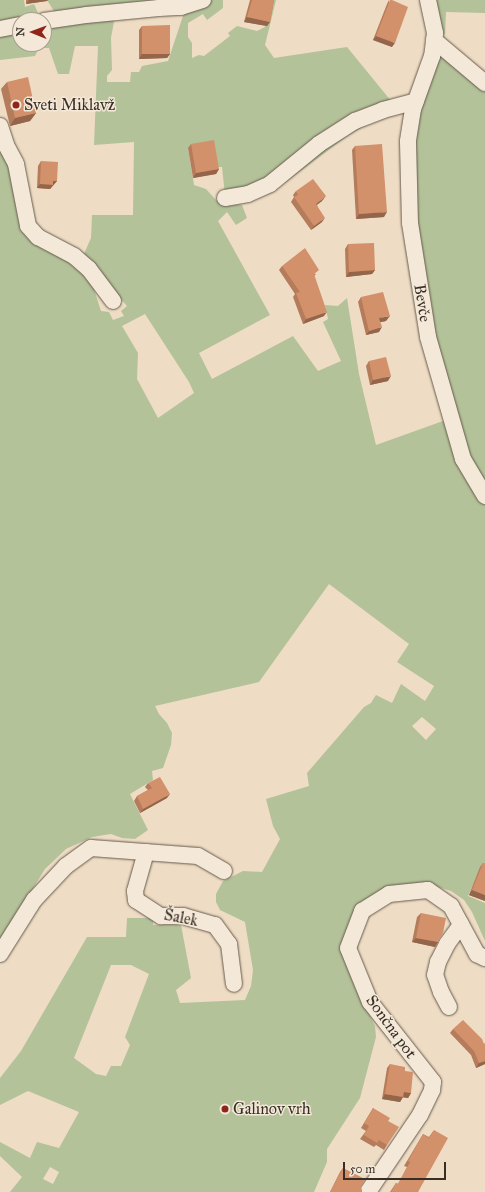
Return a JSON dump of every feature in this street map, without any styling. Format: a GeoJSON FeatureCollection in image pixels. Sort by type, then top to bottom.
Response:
{"type":"FeatureCollection","features":[{"type":"Feature","properties":{"kind":"street"},"geometry":{"type":"LineString","coordinates":[[52,20],[108,13],[181,7],[204,0]]}},
{"type":"Feature","properties":{"kind":"street","name":"Bevče"},"geometry":{"type":"LineString","coordinates":[[428,0],[435,34],[432,56],[416,101],[408,142],[410,223],[428,337],[463,459],[485,496]]}},
{"type":"Feature","properties":{"kind":"street"},"geometry":{"type":"LineString","coordinates":[[0,28],[12,26]]}},
{"type":"Feature","properties":{"kind":"street"},"geometry":{"type":"LineString","coordinates":[[434,40],[485,83]]}},
{"type":"Feature","properties":{"kind":"street"},"geometry":{"type":"LineString","coordinates":[[225,198],[248,194],[270,184],[319,144],[355,121],[383,110],[416,101]]}},
{"type":"Feature","properties":{"kind":"street"},"geometry":{"type":"LineString","coordinates":[[0,126],[6,146],[16,164],[28,226],[38,237],[74,256],[89,269],[113,301]]}},
{"type":"Feature","properties":{"kind":"street"},"geometry":{"type":"LineString","coordinates":[[0,954],[34,900],[66,866],[91,848],[198,856],[224,871]]}},
{"type":"Feature","properties":{"kind":"street","name":"Šalek"},"geometry":{"type":"LineString","coordinates":[[146,852],[135,891],[136,900],[161,916],[183,916],[216,925],[229,944],[234,984]]}},
{"type":"Feature","properties":{"kind":"street","name":"Sončna pot"},"geometry":{"type":"LineString","coordinates":[[368,1192],[420,1114],[432,1090],[433,1082],[370,1002],[348,948],[362,911],[389,894],[428,890],[451,906],[477,954],[485,958]]}},
{"type":"Feature","properties":{"kind":"street"},"geometry":{"type":"LineString","coordinates":[[449,1008],[435,975],[438,962],[447,944],[461,925]]}},
{"type":"Feature","properties":{"kind":"green space"},"geometry":{"type":"Polygon","coordinates":[[[0,0],[24,0],[25,7],[34,4],[38,12],[12,12],[12,21],[0,22],[0,0]]]}},
{"type":"Feature","properties":{"kind":"green space"},"geometry":{"type":"Polygon","coordinates":[[[47,0],[196,0],[57,16],[47,0]]]}},
{"type":"Feature","properties":{"kind":"green space"},"geometry":{"type":"Polygon","coordinates":[[[209,0],[223,0],[223,8],[207,20],[203,14],[188,23],[188,37],[192,43],[192,58],[199,55],[204,56],[230,36],[228,33],[237,26],[257,31],[265,27],[269,5],[260,0],[276,0],[265,45],[274,58],[347,47],[396,107],[346,137],[286,182],[271,191],[225,195],[222,167],[214,167],[209,144],[188,148],[194,185],[206,189],[216,200],[242,205],[247,218],[236,225],[227,212],[218,221],[270,315],[199,353],[212,379],[293,336],[318,371],[341,361],[323,322],[328,319],[325,305],[338,306],[347,298],[359,374],[376,445],[443,421],[460,460],[485,505],[485,869],[481,868],[468,896],[485,903],[485,941],[472,912],[464,900],[451,891],[438,887],[419,886],[367,914],[353,949],[367,1010],[375,1026],[376,1037],[360,1098],[327,1149],[327,1162],[314,1192],[10,1192],[22,1177],[0,1156],[0,1142],[30,1158],[37,1142],[59,1148],[79,1112],[28,1091],[0,1105],[0,1078],[21,1051],[87,937],[126,937],[127,918],[153,918],[153,925],[181,925],[191,978],[176,990],[180,1003],[245,1000],[251,986],[253,970],[245,922],[220,910],[216,902],[216,894],[223,881],[243,871],[262,872],[280,839],[273,826],[266,799],[309,786],[307,773],[364,707],[371,703],[376,695],[392,703],[401,684],[425,701],[434,686],[397,662],[409,644],[329,584],[259,682],[155,706],[172,733],[171,745],[163,768],[152,771],[153,780],[130,794],[148,830],[135,839],[122,838],[111,834],[92,837],[66,849],[45,869],[0,941],[0,140],[15,170],[22,225],[90,277],[101,311],[109,312],[113,320],[124,316],[121,311],[127,306],[83,256],[91,238],[92,215],[133,215],[134,142],[94,145],[98,46],[75,46],[69,74],[58,74],[50,52],[52,52],[52,24],[115,16],[111,38],[112,70],[107,76],[107,82],[130,82],[131,72],[139,72],[142,66],[168,61],[185,10],[209,0]],[[145,314],[122,326],[138,353],[137,379],[158,418],[194,393],[189,382],[145,314]],[[422,717],[412,726],[426,740],[436,729],[422,717]],[[111,965],[74,1058],[96,1074],[106,1076],[111,1066],[121,1066],[130,1045],[125,1037],[149,974],[131,965],[111,965]],[[50,1167],[43,1179],[53,1184],[59,1172],[50,1167]]]}},
{"type":"Feature","properties":{"kind":"green space"},"geometry":{"type":"Polygon","coordinates":[[[432,0],[485,0],[485,13],[446,12],[445,35],[432,0]]]}},
{"type":"Feature","properties":{"kind":"green space"},"geometry":{"type":"Polygon","coordinates":[[[12,30],[12,52],[37,52],[35,56],[0,60],[0,37],[5,31],[12,30]]]}},
{"type":"Feature","properties":{"kind":"green space"},"geometry":{"type":"Polygon","coordinates":[[[442,55],[485,90],[485,488],[469,460],[435,343],[418,243],[414,128],[436,56],[442,55]]]}},
{"type":"Feature","properties":{"kind":"building"},"geometry":{"type":"Polygon","coordinates":[[[252,0],[274,0],[270,22],[247,17],[252,0]]]}},
{"type":"Feature","properties":{"kind":"building"},"geometry":{"type":"Polygon","coordinates":[[[390,0],[408,7],[395,43],[376,36],[390,0]]]}},
{"type":"Feature","properties":{"kind":"building"},"geometry":{"type":"Polygon","coordinates":[[[170,25],[170,54],[142,54],[142,26],[170,25]]]}},
{"type":"Feature","properties":{"kind":"building"},"geometry":{"type":"Polygon","coordinates":[[[28,77],[36,113],[15,118],[7,82],[28,77]]]}},
{"type":"Feature","properties":{"kind":"building"},"geometry":{"type":"Polygon","coordinates":[[[214,140],[219,169],[196,173],[191,144],[214,140]]]}},
{"type":"Feature","properties":{"kind":"building"},"geometry":{"type":"Polygon","coordinates":[[[382,144],[387,212],[359,214],[355,146],[382,144]]]}},
{"type":"Feature","properties":{"kind":"building"},"geometry":{"type":"Polygon","coordinates":[[[41,161],[58,162],[57,181],[53,181],[53,185],[40,184],[41,161]]]}},
{"type":"Feature","properties":{"kind":"building"},"geometry":{"type":"Polygon","coordinates":[[[313,179],[326,196],[316,204],[325,218],[314,226],[294,197],[298,195],[296,191],[313,179]]]}},
{"type":"Feature","properties":{"kind":"building"},"geometry":{"type":"Polygon","coordinates":[[[374,243],[375,270],[349,272],[348,244],[374,243]]]}},
{"type":"Feature","properties":{"kind":"building"},"geometry":{"type":"Polygon","coordinates":[[[305,248],[319,270],[314,274],[327,312],[306,319],[296,293],[300,292],[282,266],[305,248]]]}},
{"type":"Feature","properties":{"kind":"building"},"geometry":{"type":"Polygon","coordinates":[[[383,292],[390,316],[379,318],[382,327],[369,331],[361,297],[383,292]]]}},
{"type":"Feature","properties":{"kind":"building"},"geometry":{"type":"Polygon","coordinates":[[[386,357],[391,376],[373,380],[369,361],[386,357]]]}},
{"type":"Feature","properties":{"kind":"building"},"geometry":{"type":"Polygon","coordinates":[[[160,777],[170,794],[143,809],[137,796],[152,788],[148,783],[160,777]]]}},
{"type":"Feature","properties":{"kind":"building"},"geometry":{"type":"Polygon","coordinates":[[[483,863],[485,863],[485,895],[472,890],[483,863]]]}},
{"type":"Feature","properties":{"kind":"building"},"geometry":{"type":"Polygon","coordinates":[[[421,913],[446,918],[443,933],[438,942],[416,938],[421,913]]]}},
{"type":"Feature","properties":{"kind":"building"},"geometry":{"type":"Polygon","coordinates":[[[463,1020],[482,1039],[484,1044],[485,1043],[485,1061],[479,1063],[474,1051],[453,1029],[463,1020]]]}},
{"type":"Feature","properties":{"kind":"building"},"geometry":{"type":"Polygon","coordinates":[[[390,1064],[405,1067],[405,1071],[413,1072],[411,1093],[404,1092],[403,1097],[385,1094],[390,1064]]]}},
{"type":"Feature","properties":{"kind":"building"},"geometry":{"type":"Polygon","coordinates":[[[373,1108],[390,1118],[388,1121],[399,1127],[387,1145],[379,1140],[377,1143],[364,1135],[369,1126],[364,1123],[373,1108]]]}},
{"type":"Feature","properties":{"kind":"building"},"geometry":{"type":"Polygon","coordinates":[[[434,1130],[448,1138],[418,1192],[391,1192],[396,1183],[398,1184],[410,1162],[408,1161],[423,1134],[429,1138],[434,1130]]]}},
{"type":"Feature","properties":{"kind":"building"},"geometry":{"type":"Polygon","coordinates":[[[343,1168],[365,1179],[361,1187],[362,1192],[330,1192],[343,1168]]]}},
{"type":"Feature","properties":{"kind":"place","name":"Sveti Miklavž"},"geometry":{"type":"Point","coordinates":[16,105]}},
{"type":"Feature","properties":{"kind":"place","name":"Galinov vrh"},"geometry":{"type":"Point","coordinates":[225,1109]}}]}
